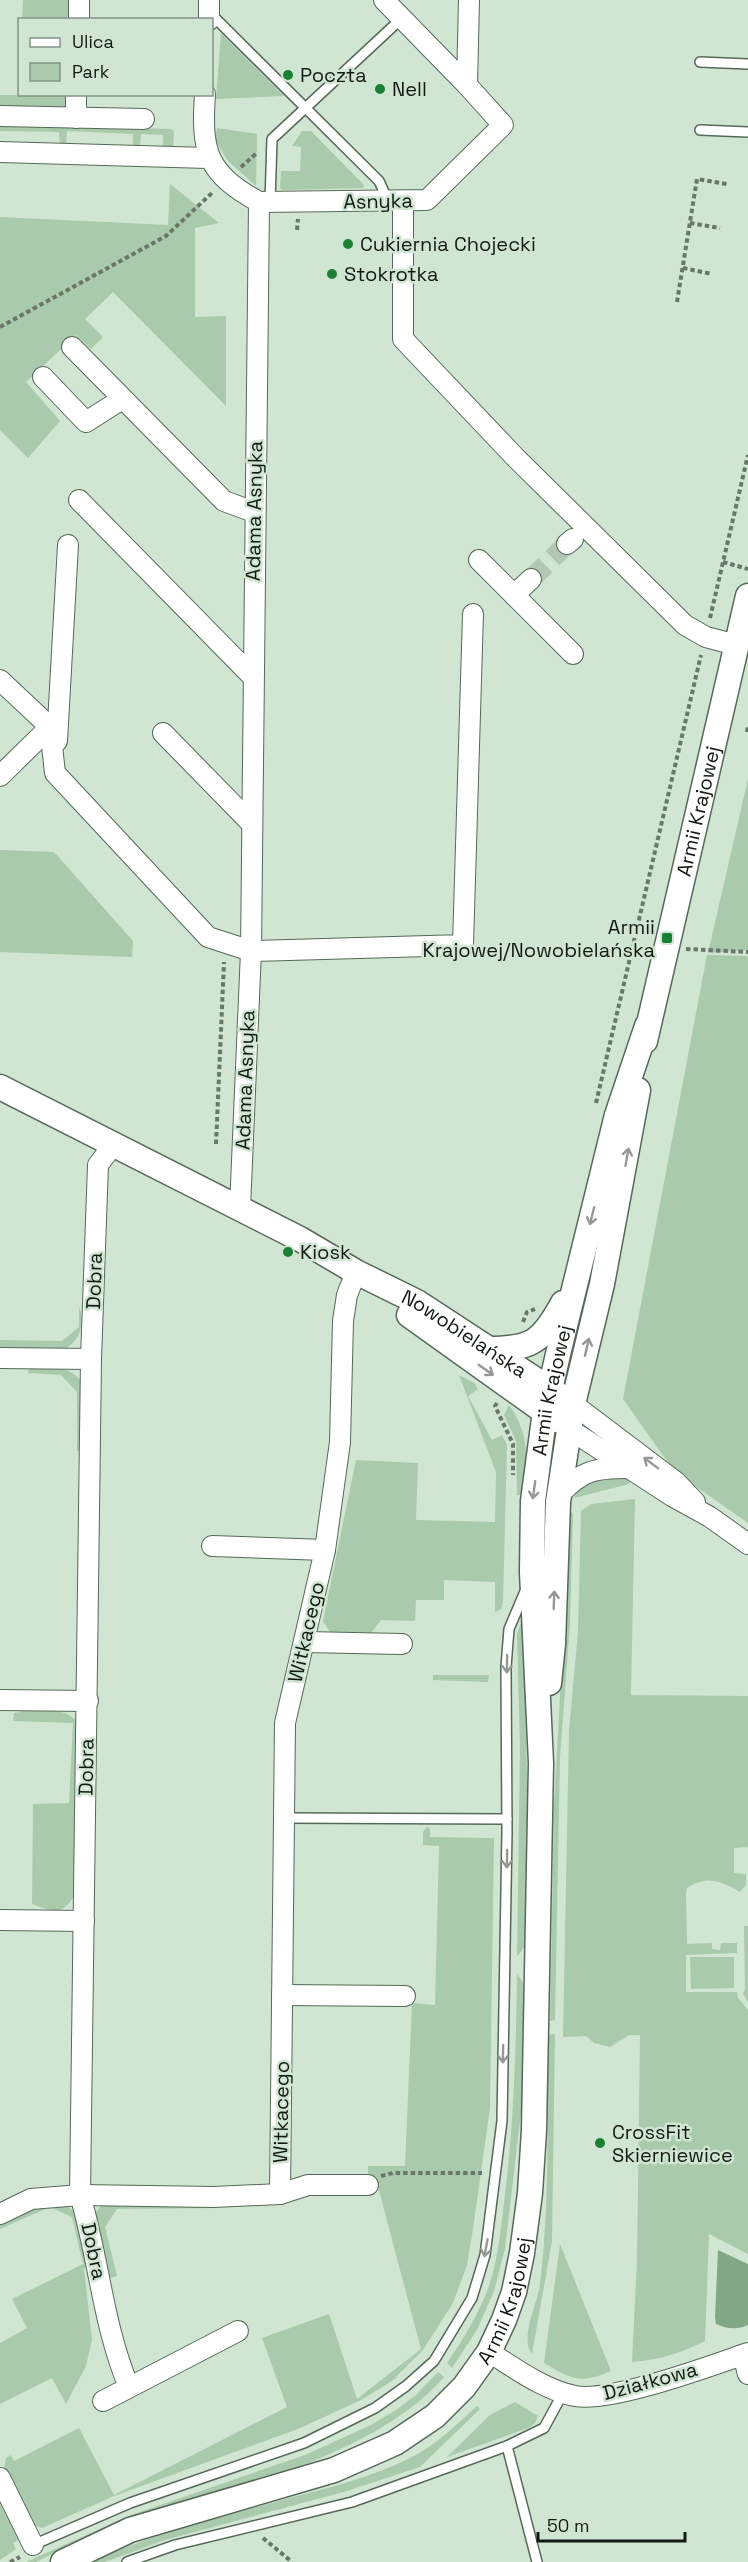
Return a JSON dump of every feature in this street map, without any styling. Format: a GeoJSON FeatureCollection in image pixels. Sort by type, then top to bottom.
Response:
{"type":"FeatureCollection","features":[{"type":"Feature","properties":{"kind":"street"},"geometry":{"type":"LineString","coordinates":[[78,18],[79,0]]}},
{"type":"Feature","properties":{"kind":"street"},"geometry":{"type":"LineString","coordinates":[[384,0],[468,85]]}},
{"type":"Feature","properties":{"kind":"street"},"geometry":{"type":"LineString","coordinates":[[468,85],[469,0]]}},
{"type":"Feature","properties":{"kind":"street","name":"Asnyka"},"geometry":{"type":"LineString","coordinates":[[264,202],[427,200],[503,125],[468,85]]}},
{"type":"Feature","properties":{"kind":"street"},"geometry":{"type":"LineString","coordinates":[[76,96],[76,118]]}},
{"type":"Feature","properties":{"kind":"street"},"geometry":{"type":"LineString","coordinates":[[205,96],[208,158],[225,180],[264,202]]}},
{"type":"Feature","properties":{"kind":"street"},"geometry":{"type":"LineString","coordinates":[[0,117],[144,119]]}},
{"type":"Feature","properties":{"kind":"street"},"geometry":{"type":"LineString","coordinates":[[0,152],[208,158]]}},
{"type":"Feature","properties":{"kind":"street","name":"Adama Asnyka"},"geometry":{"type":"LineString","coordinates":[[240,1208],[251,951],[250,822],[254,512],[264,202]]}},
{"type":"Feature","properties":{"kind":"street"},"geometry":{"type":"LineString","coordinates":[[393,202],[403,339],[515,457],[685,625],[706,637],[736,645]]}},
{"type":"Feature","properties":{"kind":"street"},"geometry":{"type":"LineString","coordinates":[[72,347],[224,501],[254,512]]}},
{"type":"Feature","properties":{"kind":"street"},"geometry":{"type":"LineString","coordinates":[[43,377],[86,422],[122,399]]}},
{"type":"Feature","properties":{"kind":"street"},"geometry":{"type":"LineString","coordinates":[[79,500],[252,676]]}},
{"type":"Feature","properties":{"kind":"street"},"geometry":{"type":"LineString","coordinates":[[55,773],[68,545]]}},
{"type":"Feature","properties":{"kind":"street"},"geometry":{"type":"LineString","coordinates":[[479,560],[573,654]]}},
{"type":"Feature","properties":{"kind":"street"},"geometry":{"type":"LineString","coordinates":[[514,595],[531,579]]}},
{"type":"Feature","properties":{"kind":"street","name":"Armii Krajowej"},"geometry":{"type":"LineString","coordinates":[[541,1763],[553,1644],[559,1494],[573,1404],[602,1284],[624,1171],[647,1026],[748,596]]}},
{"type":"Feature","properties":{"kind":"street"},"geometry":{"type":"LineString","coordinates":[[0,681],[50,727],[55,773],[208,937],[251,951],[463,945],[473,614]]}},
{"type":"Feature","properties":{"kind":"street"},"geometry":{"type":"LineString","coordinates":[[0,776],[50,727]]}},
{"type":"Feature","properties":{"kind":"street"},"geometry":{"type":"LineString","coordinates":[[163,733],[250,822]]}},
{"type":"Feature","properties":{"kind":"street","name":"Armii Krajowej"},"geometry":{"type":"LineString","coordinates":[[63,2562],[130,2530],[334,2470],[414,2432],[448,2404],[489,2352],[514,2292],[530,2193],[535,2119],[541,1763],[532,1572],[533,1501],[548,1400],[577,1277],[617,1115],[647,1026]]}},
{"type":"Feature","properties":{"kind":"street","name":"Nowobielańska"},"geometry":{"type":"LineString","coordinates":[[0,1088],[240,1208],[300,1239],[356,1272],[417,1302],[488,1349],[548,1400],[569,1429],[672,1496],[710,1516]]}},
{"type":"Feature","properties":{"kind":"street","name":"Dobra"},"geometry":{"type":"LineString","coordinates":[[112,1145],[98,1165],[91,1359],[80,2195],[92,2235],[115,2355],[129,2387]]}},
{"type":"Feature","properties":{"kind":"street","name":"Nowobielańska"},"geometry":{"type":"LineString","coordinates":[[356,1272],[419,1323],[548,1400],[573,1404],[676,1482],[710,1516],[748,1544]]}},
{"type":"Feature","properties":{"kind":"street","name":"Witkacego"},"geometry":{"type":"LineString","coordinates":[[280,2194],[285,1723],[325,1550],[340,1442],[343,1321],[347,1295],[356,1272]]}},
{"type":"Feature","properties":{"kind":"street"},"geometry":{"type":"LineString","coordinates":[[488,1349],[515,1349],[536,1341],[549,1328],[577,1277]]}},
{"type":"Feature","properties":{"kind":"street"},"geometry":{"type":"LineString","coordinates":[[0,1358],[91,1359]]}},
{"type":"Feature","properties":{"kind":"street"},"geometry":{"type":"LineString","coordinates":[[559,1494],[575,1478],[609,1468],[628,1468]]}},
{"type":"Feature","properties":{"kind":"street"},"geometry":{"type":"LineString","coordinates":[[212,1546],[325,1550]]}},
{"type":"Feature","properties":{"kind":"street"},"geometry":{"type":"LineString","coordinates":[[304,1642],[402,1644]]}},
{"type":"Feature","properties":{"kind":"street"},"geometry":{"type":"LineString","coordinates":[[0,1700],[87,1701]]}},
{"type":"Feature","properties":{"kind":"street"},"geometry":{"type":"LineString","coordinates":[[0,1920],[84,1921]]}},
{"type":"Feature","properties":{"kind":"street"},"geometry":{"type":"LineString","coordinates":[[282,1995],[405,1996]]}},
{"type":"Feature","properties":{"kind":"street"},"geometry":{"type":"LineString","coordinates":[[0,2214],[31,2199],[80,2195],[214,2197],[280,2194],[308,2185],[364,2185]]}},
{"type":"Feature","properties":{"kind":"street"},"geometry":{"type":"LineString","coordinates":[[103,2401],[238,2331]]}},
{"type":"Feature","properties":{"kind":"street","name":"Działkowa"},"geometry":{"type":"LineString","coordinates":[[489,2352],[563,2393],[588,2397],[628,2390],[746,2361]]}},
{"type":"Feature","properties":{"kind":"street"},"geometry":{"type":"LineString","coordinates":[[0,2478],[33,2545]]}},
{"type":"Feature","properties":{"kind":"lane"},"geometry":{"type":"LineString","coordinates":[[209,11],[379,181],[384,192],[393,202]]}},
{"type":"Feature","properties":{"kind":"lane"},"geometry":{"type":"LineString","coordinates":[[264,202],[272,139],[402,18]]}},
{"type":"Feature","properties":{"kind":"lane"},"geometry":{"type":"LineString","coordinates":[[700,62],[748,64]]}},
{"type":"Feature","properties":{"kind":"lane"},"geometry":{"type":"LineString","coordinates":[[700,130],[748,132]]}},
{"type":"Feature","properties":{"kind":"lane"},"geometry":{"type":"LineString","coordinates":[[33,2545],[130,2503],[304,2443],[375,2408],[406,2386],[434,2361],[472,2298],[485,2255],[502,2121],[508,1640],[517,1607],[532,1572]]}},
{"type":"Feature","properties":{"kind":"lane"},"geometry":{"type":"LineString","coordinates":[[284,1818],[507,1819]]}},
{"type":"Feature","properties":{"kind":"lane"},"geometry":{"type":"LineString","coordinates":[[127,2562],[175,2545],[352,2502],[507,2446],[544,2428],[563,2393]]}},
{"type":"Feature","properties":{"kind":"lane"},"geometry":{"type":"LineString","coordinates":[[507,2446],[537,2562]]}},
{"type":"Feature","properties":{"kind":"path"},"geometry":{"type":"LineString","coordinates":[[0,327],[166,236],[272,139]]}},
{"type":"Feature","properties":{"kind":"path"},"geometry":{"type":"LineString","coordinates":[[677,302],[697,179],[727,184]]}},
{"type":"Feature","properties":{"kind":"path"},"geometry":{"type":"LineString","coordinates":[[690,223],[720,228]]}},
{"type":"Feature","properties":{"kind":"path"},"geometry":{"type":"LineString","coordinates":[[683,268],[712,274]]}},
{"type":"Feature","properties":{"kind":"path"},"geometry":{"type":"LineString","coordinates":[[595,1107],[748,455]]}},
{"type":"Feature","properties":{"kind":"path"},"geometry":{"type":"LineString","coordinates":[[723,562],[748,569]]}},
{"type":"Feature","properties":{"kind":"path"},"geometry":{"type":"LineString","coordinates":[[747,732],[748,726]]}},
{"type":"Feature","properties":{"kind":"path"},"geometry":{"type":"LineString","coordinates":[[216,1144],[225,944]]}},
{"type":"Feature","properties":{"kind":"path"},"geometry":{"type":"LineString","coordinates":[[681,949],[748,952]]}},
{"type":"Feature","properties":{"kind":"path"},"geometry":{"type":"LineString","coordinates":[[495,1406],[513,1444],[513,1477]]}},
{"type":"Feature","properties":{"kind":"path"},"geometry":{"type":"LineString","coordinates":[[364,2185],[369,2178],[393,2173],[485,2173]]}},
{"type":"Feature","properties":{"kind":"path"},"geometry":{"type":"LineString","coordinates":[[251,2527],[292,2562]]}},
{"type":"Feature","properties":{"kind":"green space"},"geometry":{"type":"Polygon","coordinates":[[[23,0],[74,0],[73,18],[22,18],[23,0]]]}},
{"type":"Feature","properties":{"kind":"green space"},"geometry":{"type":"Polygon","coordinates":[[[221,33],[284,96],[216,99],[221,33]]]}},
{"type":"Feature","properties":{"kind":"green space"},"geometry":{"type":"Polygon","coordinates":[[[0,95],[72,96],[66,113],[0,113],[0,95]]]}},
{"type":"Feature","properties":{"kind":"green space"},"geometry":{"type":"Polygon","coordinates":[[[0,124],[171,129],[174,131],[173,148],[167,149],[163,146],[163,135],[141,134],[140,146],[133,146],[133,134],[67,131],[66,145],[60,145],[59,132],[0,131],[0,124]]]}},
{"type":"Feature","properties":{"kind":"green space"},"geometry":{"type":"Polygon","coordinates":[[[217,128],[257,134],[256,186],[228,161],[215,140],[217,128]]]}},
{"type":"Feature","properties":{"kind":"green space"},"geometry":{"type":"Polygon","coordinates":[[[302,131],[311,131],[364,185],[363,188],[283,190],[280,188],[281,171],[300,171],[301,147],[292,146],[302,131]]]}},
{"type":"Feature","properties":{"kind":"green space"},"geometry":{"type":"Polygon","coordinates":[[[170,184],[219,223],[195,228],[195,317],[226,316],[226,406],[113,292],[85,319],[103,337],[91,349],[76,335],[26,382],[60,421],[28,458],[0,430],[0,217],[168,225],[170,184]]]}},
{"type":"Feature","properties":{"kind":"green space"},"geometry":{"type":"Polygon","coordinates":[[[748,779],[748,950],[708,953],[748,779]]]}},
{"type":"Feature","properties":{"kind":"green space"},"geometry":{"type":"Polygon","coordinates":[[[0,850],[54,852],[133,941],[132,957],[0,952],[0,850]]]}},
{"type":"Feature","properties":{"kind":"green space"},"geometry":{"type":"Polygon","coordinates":[[[707,955],[748,956],[748,1523],[674,1471],[623,1399],[707,955]]]}},
{"type":"Feature","properties":{"kind":"green space"},"geometry":{"type":"Polygon","coordinates":[[[79,1307],[81,1327],[76,1339],[67,1348],[60,1350],[0,1348],[0,1340],[62,1341],[79,1327],[79,1307]]]}},
{"type":"Feature","properties":{"kind":"green space"},"geometry":{"type":"Polygon","coordinates":[[[29,1369],[64,1370],[81,1381],[80,1451],[77,1451],[77,1392],[61,1375],[28,1373],[29,1369]]]}},
{"type":"Feature","properties":{"kind":"green space"},"geometry":{"type":"Polygon","coordinates":[[[459,1375],[474,1383],[478,1389],[468,1396],[492,1440],[502,1435],[507,1445],[501,1609],[495,1612],[495,1582],[444,1580],[444,1600],[416,1600],[415,1621],[381,1620],[371,1633],[330,1632],[323,1621],[356,1460],[418,1463],[416,1520],[495,1522],[496,1472],[459,1375]]]}},
{"type":"Feature","properties":{"kind":"green space"},"geometry":{"type":"Polygon","coordinates":[[[509,1405],[521,1427],[526,1448],[525,1495],[517,1495],[516,1441],[504,1415],[509,1405]]]}},
{"type":"Feature","properties":{"kind":"green space"},"geometry":{"type":"Polygon","coordinates":[[[616,1476],[630,1480],[629,1484],[574,1498],[585,1484],[597,1479],[616,1476]]]}},
{"type":"Feature","properties":{"kind":"green space"},"geometry":{"type":"Polygon","coordinates":[[[635,1499],[631,1695],[748,1696],[748,1847],[734,1848],[734,1873],[746,1874],[746,1885],[740,1892],[720,1882],[708,1881],[694,1884],[687,1888],[686,1893],[687,1944],[712,1943],[712,1949],[720,1950],[721,1943],[737,1943],[737,1953],[686,1955],[686,1992],[737,1992],[738,1998],[748,2010],[748,2254],[709,2234],[705,2341],[670,2355],[632,2362],[637,2261],[640,2035],[629,2035],[610,2047],[594,2043],[586,2036],[563,2037],[569,1731],[578,1631],[581,1511],[591,1504],[635,1499]]]}},
{"type":"Feature","properties":{"kind":"green space"},"geometry":{"type":"Polygon","coordinates":[[[570,1510],[573,1514],[570,1624],[560,1757],[555,2020],[550,2021],[554,1807],[570,1510]]]}},
{"type":"Feature","properties":{"kind":"green space"},"geometry":{"type":"Polygon","coordinates":[[[523,1617],[528,1817],[526,1944],[517,1957],[520,1749],[517,1634],[523,1617]]]}},
{"type":"Feature","properties":{"kind":"green space"},"geometry":{"type":"Polygon","coordinates":[[[433,1675],[489,1675],[488,1682],[433,1680],[433,1675]]]}},
{"type":"Feature","properties":{"kind":"green space"},"geometry":{"type":"Polygon","coordinates":[[[62,1712],[78,1724],[76,1892],[67,1905],[58,1910],[32,1904],[33,1804],[69,1803],[73,1723],[13,1721],[14,1713],[62,1712]]]}},
{"type":"Feature","properties":{"kind":"green space"},"geometry":{"type":"Polygon","coordinates":[[[427,1827],[430,1829],[430,1837],[494,1838],[490,2108],[467,2265],[453,2303],[423,2350],[392,2381],[361,2400],[298,2429],[114,2496],[42,2528],[31,2524],[4,2470],[6,2458],[11,2455],[14,2461],[79,2428],[114,2495],[287,2407],[262,2338],[329,2314],[357,2399],[421,2349],[377,2183],[368,2182],[368,2166],[405,2166],[412,2003],[435,2005],[439,1846],[423,1845],[423,1832],[427,1827]]]}},
{"type":"Feature","properties":{"kind":"green space"},"geometry":{"type":"Polygon","coordinates":[[[744,1926],[748,1926],[748,2002],[743,1994],[745,1989],[744,1926]]]}},
{"type":"Feature","properties":{"kind":"green space"},"geometry":{"type":"Polygon","coordinates":[[[690,1957],[734,1957],[734,1988],[691,1989],[690,1957]]]}},
{"type":"Feature","properties":{"kind":"green space"},"geometry":{"type":"Polygon","coordinates":[[[517,1974],[525,1985],[522,2104],[505,2249],[494,2291],[477,2330],[452,2368],[447,2363],[481,2304],[490,2283],[499,2243],[512,2116],[517,1974]]]}},
{"type":"Feature","properties":{"kind":"green space"},"geometry":{"type":"Polygon","coordinates":[[[555,2034],[552,2241],[532,2354],[527,2339],[539,2292],[543,2253],[547,2160],[548,2036],[555,2034]]]}},
{"type":"Feature","properties":{"kind":"green space"},"geometry":{"type":"Polygon","coordinates":[[[49,2202],[62,2203],[74,2211],[89,2263],[84,2269],[92,2340],[86,2366],[66,2404],[52,2378],[0,2404],[0,2343],[27,2328],[12,2299],[83,2264],[72,2217],[50,2207],[0,2229],[0,2222],[49,2202]]]}},
{"type":"Feature","properties":{"kind":"green space"},"geometry":{"type":"Polygon","coordinates":[[[103,2203],[213,2204],[216,2208],[117,2209],[105,2227],[117,2276],[106,2279],[93,2216],[103,2203]]]}},
{"type":"Feature","properties":{"kind":"green space"},"geometry":{"type":"Polygon","coordinates":[[[560,2244],[611,2371],[592,2378],[570,2376],[544,2363],[560,2244]]]}},
{"type":"Feature","properties":{"kind":"green space"},"geometry":{"type":"Polygon","coordinates":[[[438,2372],[444,2377],[415,2405],[379,2429],[337,2451],[247,2486],[119,2524],[94,2533],[36,2562],[26,2562],[131,2515],[305,2455],[371,2425],[416,2395],[438,2372]]]}},
{"type":"Feature","properties":{"kind":"green space"},"geometry":{"type":"Polygon","coordinates":[[[515,2402],[538,2416],[535,2423],[528,2428],[447,2457],[490,2415],[515,2402]]]}},
{"type":"Feature","properties":{"kind":"green space"},"geometry":{"type":"Polygon","coordinates":[[[477,2406],[480,2409],[420,2467],[347,2491],[165,2540],[105,2562],[91,2562],[185,2527],[332,2487],[380,2471],[430,2446],[477,2406]]]}},
{"type":"Feature","properties":{"kind":"green space"},"geometry":{"type":"Polygon","coordinates":[[[0,2504],[18,2540],[13,2543],[16,2549],[0,2560],[0,2504]]]}},
{"type":"Feature","properties":{"kind":"shaded area"},"geometry":{"type":"Polygon","coordinates":[[[718,2250],[748,2264],[748,2325],[744,2327],[732,2328],[716,2324],[718,2250]]]}},
{"type":"Feature","properties":{"kind":"tunnel"},"geometry":{"type":"LineString","coordinates":[[531,579],[567,544]]}},
{"type":"Feature","properties":{"kind":"place","name":"Poczta"},"geometry":{"type":"Point","coordinates":[288,75]}},
{"type":"Feature","properties":{"kind":"place","name":"Nell"},"geometry":{"type":"Point","coordinates":[380,89]}},
{"type":"Feature","properties":{"kind":"place","name":"Cukiernia Chojecki"},"geometry":{"type":"Point","coordinates":[348,244]}},
{"type":"Feature","properties":{"kind":"place","name":"Stokrotka"},"geometry":{"type":"Point","coordinates":[332,274]}},
{"type":"Feature","properties":{"kind":"place","name":"Armii Krajowej/Nowobielańska"},"geometry":{"type":"Point","coordinates":[667,938]}},
{"type":"Feature","properties":{"kind":"place","name":"Kiosk"},"geometry":{"type":"Point","coordinates":[288,1252]}},
{"type":"Feature","properties":{"kind":"place","name":"CrossFit Skierniewice"},"geometry":{"type":"Point","coordinates":[600,2143]}}]}
